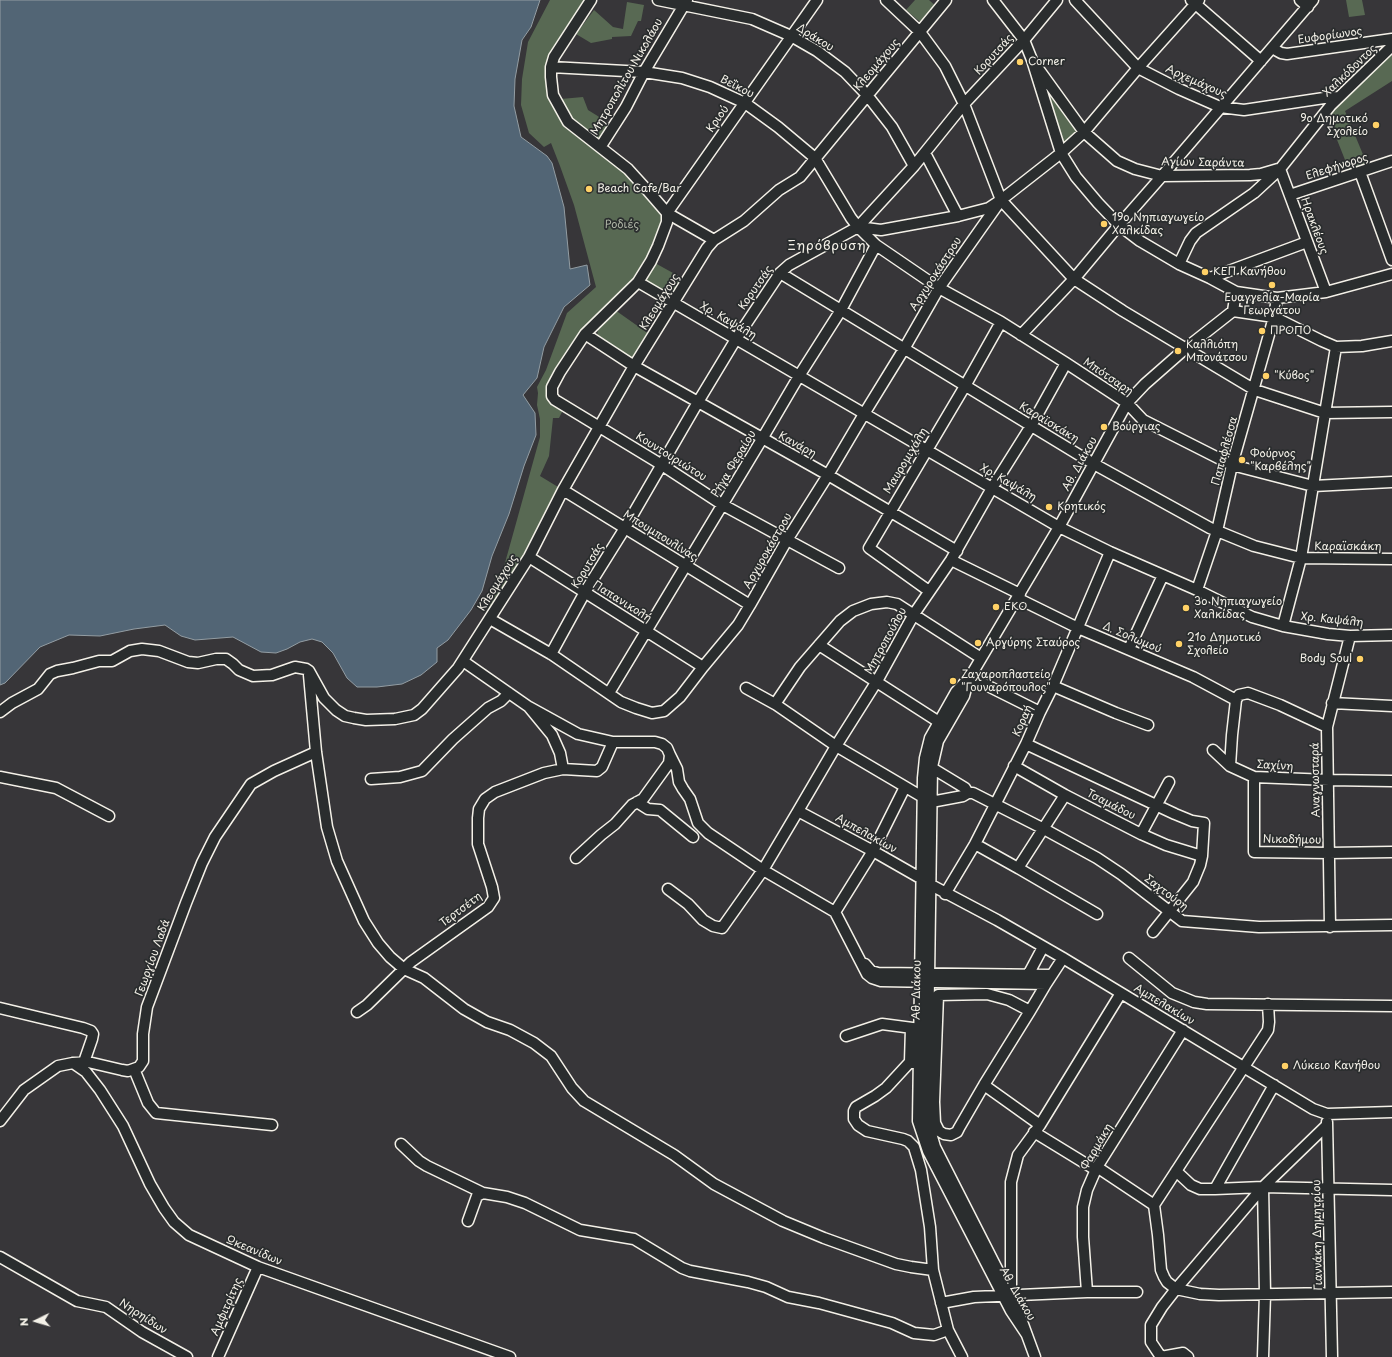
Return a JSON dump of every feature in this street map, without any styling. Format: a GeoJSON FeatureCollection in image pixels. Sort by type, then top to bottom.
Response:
{"type":"FeatureCollection","features":[{"type":"Feature","properties":{"kind":"street"},"geometry":{"type":"LineString","coordinates":[[591,0],[554,57],[551,67],[551,85],[553,95],[568,122],[601,146],[628,169],[667,214],[714,240]]}},
{"type":"Feature","properties":{"kind":"street","name":"Δράκου"},"geometry":{"type":"LineString","coordinates":[[658,0],[685,3],[752,19],[791,36],[817,51],[845,72],[867,95],[892,127],[914,166]]}},
{"type":"Feature","properties":{"kind":"street","name":"Κριού"},"geometry":{"type":"LineString","coordinates":[[667,214],[817,0]]}},
{"type":"Feature","properties":{"kind":"street"},"geometry":{"type":"LineString","coordinates":[[886,0],[920,32],[945,66],[964,104],[1001,200],[1074,279],[1123,311],[1255,390],[1325,413],[1392,412]]}},
{"type":"Feature","properties":{"kind":"street","name":"Κλεομάχους"},"geometry":{"type":"LineString","coordinates":[[309,671],[324,698],[336,710],[345,716],[378,720],[395,719],[414,715],[431,700],[460,665],[528,557],[563,490],[634,366],[707,248],[714,240],[744,221],[779,190],[800,176],[946,0]]}},
{"type":"Feature","properties":{"kind":"street"},"geometry":{"type":"LineString","coordinates":[[993,0],[1024,40],[1032,60],[1061,153],[1076,177],[1098,204],[1119,225],[1140,241],[1179,264],[1236,292],[1277,298],[1326,292],[1392,274]]}},
{"type":"Feature","properties":{"kind":"street","name":"Κορυτσάς"},"geometry":{"type":"LineString","coordinates":[[550,654],[585,592],[625,528],[736,339],[780,273],[789,265],[858,227],[914,166],[964,104],[1024,40],[1057,0]]}},
{"type":"Feature","properties":{"kind":"street","name":"Αρχεμάχους"},"geometry":{"type":"LineString","coordinates":[[1075,0],[1138,68],[1179,89],[1220,107],[1244,110],[1339,97]]}},
{"type":"Feature","properties":{"kind":"street"},"geometry":{"type":"LineString","coordinates":[[1021,335],[1074,279],[1220,107],[1311,3],[1300,0]]}},
{"type":"Feature","properties":{"kind":"street"},"geometry":{"type":"LineString","coordinates":[[1195,1],[1261,61]]}},
{"type":"Feature","properties":{"kind":"street","name":"Αργυροκάστρου"},"geometry":{"type":"LineString","coordinates":[[490,619],[550,654],[621,702],[652,713],[664,711],[680,698],[703,667],[738,625],[747,603],[828,475],[939,288],[1001,200],[1061,153],[1084,132],[1195,1]]}},
{"type":"Feature","properties":{"kind":"street","name":"Μητροπολίτου Νικολάου"},"geometry":{"type":"LineString","coordinates":[[601,146],[626,107],[644,72],[685,3]]}},
{"type":"Feature","properties":{"kind":"street","name":"Ευφορίωνος"},"geometry":{"type":"LineString","coordinates":[[1272,48],[1281,53],[1287,54],[1392,39]]}},
{"type":"Feature","properties":{"kind":"street","name":"Χαλκόδοντος"},"geometry":{"type":"LineString","coordinates":[[1179,264],[1190,241],[1196,234],[1254,193],[1280,169],[1339,97],[1392,46]]}},
{"type":"Feature","properties":{"kind":"street","name":"Αγίων Σαράντα"},"geometry":{"type":"LineString","coordinates":[[1032,60],[1084,132],[1117,161],[1135,169],[1162,176],[1250,175],[1280,169]]}},
{"type":"Feature","properties":{"kind":"street","name":"Βεΐκου"},"geometry":{"type":"LineString","coordinates":[[551,67],[644,72],[682,78],[710,87],[745,103],[778,127],[815,158],[858,227]]}},
{"type":"Feature","properties":{"kind":"street"},"geometry":{"type":"LineString","coordinates":[[925,153],[958,216]]}},
{"type":"Feature","properties":{"kind":"street","name":"Ελεφήνορος"},"geometry":{"type":"LineString","coordinates":[[1290,195],[1392,161]]}},
{"type":"Feature","properties":{"kind":"street","name":"Ηρακλέους"},"geometry":{"type":"LineString","coordinates":[[1280,169],[1326,292]]}},
{"type":"Feature","properties":{"kind":"street"},"geometry":{"type":"LineString","coordinates":[[1360,172],[1392,260]]}},
{"type":"Feature","properties":{"kind":"street"},"geometry":{"type":"LineString","coordinates":[[858,227],[881,230],[958,216],[989,208],[1001,200]]}},
{"type":"Feature","properties":{"kind":"street"},"geometry":{"type":"LineString","coordinates":[[585,334],[638,282],[658,246],[667,222],[667,214]]}},
{"type":"Feature","properties":{"kind":"street","name":"Μπότσαρη"},"geometry":{"type":"LineString","coordinates":[[858,227],[876,245],[939,288],[1002,322],[1066,362],[1127,403],[1143,420],[1232,465],[1313,486],[1392,482]]}},
{"type":"Feature","properties":{"kind":"street"},"geometry":{"type":"LineString","coordinates":[[1210,278],[1307,242]]}},
{"type":"Feature","properties":{"kind":"street","name":"Ρήγα Φεραίου"},"geometry":{"type":"LineString","coordinates":[[609,693],[723,505],[798,376],[841,310],[876,245]]}},
{"type":"Feature","properties":{"kind":"street","name":"Καραϊσκάκη"},"geometry":{"type":"LineString","coordinates":[[780,273],[1094,464],[1210,528],[1254,546],[1301,558],[1392,559]]}},
{"type":"Feature","properties":{"kind":"street","name":"Χρ. Καψάλη"},"geometry":{"type":"LineString","coordinates":[[638,282],[1059,527],[1110,552],[1197,590],[1252,617],[1283,626],[1350,636],[1392,635]]}},
{"type":"Feature","properties":{"kind":"street"},"geometry":{"type":"LineString","coordinates":[[1236,292],[1233,311],[1274,317],[1336,347],[1362,346],[1392,340]]}},
{"type":"Feature","properties":{"kind":"street","name":"Παπαφλέσσα"},"geometry":{"type":"LineString","coordinates":[[1197,590],[1217,531],[1232,465],[1255,390],[1274,317],[1277,298]]}},
{"type":"Feature","properties":{"kind":"street","name":"Αθ. Διάκου"},"geometry":{"type":"LineString","coordinates":[[927,800],[938,741],[964,696],[970,677],[1059,527],[1127,403],[1145,384],[1186,348],[1233,311]]}},
{"type":"Feature","properties":{"kind":"street","name":"Μαυρομιχάλη"},"geometry":{"type":"LineString","coordinates":[[930,591],[869,548],[1002,322]]}},
{"type":"Feature","properties":{"kind":"street","name":"Κανάρη"},"geometry":{"type":"LineString","coordinates":[[585,334],[634,366],[828,475],[957,551]]}},
{"type":"Feature","properties":{"kind":"street","name":"Κουντουριώτου"},"geometry":{"type":"LineString","coordinates":[[585,334],[552,387],[552,396],[555,400],[662,465],[723,505],[839,568]]}},
{"type":"Feature","properties":{"kind":"street"},"geometry":{"type":"LineString","coordinates":[[1283,626],[1301,558],[1336,347]]}},
{"type":"Feature","properties":{"kind":"street","name":"Μητροπούλου"},"geometry":{"type":"LineString","coordinates":[[668,889],[688,904],[703,920],[712,926],[722,928],[763,870],[836,746],[877,682],[914,614],[957,551],[992,488],[1031,426],[1066,362]]}},
{"type":"Feature","properties":{"kind":"street","name":"Μπουμπουλίνας"},"geometry":{"type":"LineString","coordinates":[[563,490],[686,567],[747,603]]}},
{"type":"Feature","properties":{"kind":"street","name":"Κοραή"},"geometry":{"type":"LineString","coordinates":[[945,894],[976,844],[1026,744],[1053,686],[1110,552]]}},
{"type":"Feature","properties":{"kind":"street","name":"Παπανικολή"},"geometry":{"type":"LineString","coordinates":[[528,557],[703,667]]}},
{"type":"Feature","properties":{"kind":"street"},"geometry":{"type":"LineString","coordinates":[[951,560],[1018,596]]}},
{"type":"Feature","properties":{"kind":"street"},"geometry":{"type":"LineString","coordinates":[[1129,649],[1163,575]]}},
{"type":"Feature","properties":{"kind":"street","name":"Δ. Σολωμού"},"geometry":{"type":"LineString","coordinates":[[1018,596],[1078,628],[1129,649],[1238,698],[1248,693],[1280,705],[1327,727]]}},
{"type":"Feature","properties":{"kind":"street"},"geometry":{"type":"LineString","coordinates":[[775,704],[800,667],[840,621],[853,610],[871,604],[887,602],[897,604],[981,658]]}},
{"type":"Feature","properties":{"kind":"street","name":"Αναγνωσταρά"},"geometry":{"type":"LineString","coordinates":[[1330,927],[1329,780],[1327,727],[1350,636]]}},
{"type":"Feature","properties":{"kind":"street"},"geometry":{"type":"LineString","coordinates":[[819,645],[939,722]]}},
{"type":"Feature","properties":{"kind":"street"},"geometry":{"type":"LineString","coordinates":[[0,712],[12,703],[38,689],[50,674],[99,661],[112,661],[135,649],[150,649],[159,651],[188,662],[198,664],[216,659],[226,659],[239,670],[253,676],[272,675],[295,667],[306,669],[309,671],[316,752],[327,827],[337,861],[364,921],[378,943],[390,956],[404,969],[424,978],[464,1009],[487,1022],[510,1030],[534,1043],[551,1056],[572,1088],[584,1101],[674,1155],[699,1174],[727,1192],[783,1221],[824,1238],[896,1264],[933,1270]]}},
{"type":"Feature","properties":{"kind":"street"},"geometry":{"type":"LineString","coordinates":[[460,665],[509,693],[529,707],[541,712],[560,725],[578,734],[614,742],[655,742],[668,748],[677,769],[679,782],[690,799],[698,823],[708,833],[763,870],[835,912],[867,974],[872,978],[881,981],[925,977],[1028,975],[1049,980]]}},
{"type":"Feature","properties":{"kind":"street"},"geometry":{"type":"LineString","coordinates":[[970,677],[1040,712]]}},
{"type":"Feature","properties":{"kind":"street","name":"Αθ. Διάκου"},"geometry":{"type":"LineString","coordinates":[[970,677],[956,692],[930,738],[924,767],[927,800],[925,977],[926,1109],[929,1128],[935,1147],[1007,1296]]}},
{"type":"Feature","properties":{"kind":"street"},"geometry":{"type":"LineString","coordinates":[[1053,686],[1148,725]]}},
{"type":"Feature","properties":{"kind":"street"},"geometry":{"type":"LineString","coordinates":[[746,688],[775,704],[836,746],[927,800],[963,796],[968,792]]}},
{"type":"Feature","properties":{"kind":"street"},"geometry":{"type":"LineString","coordinates":[[371,779],[400,777],[422,771],[453,739],[488,708],[501,701],[509,693]]}},
{"type":"Feature","properties":{"kind":"street"},"geometry":{"type":"LineString","coordinates":[[1230,766],[1232,735],[1238,698]]}},
{"type":"Feature","properties":{"kind":"street"},"geometry":{"type":"LineString","coordinates":[[1332,703],[1392,706]]}},
{"type":"Feature","properties":{"kind":"street"},"geometry":{"type":"LineString","coordinates":[[529,707],[552,735],[560,753],[563,769]]}},
{"type":"Feature","properties":{"kind":"street","name":"Τερτσέτη"},"geometry":{"type":"LineString","coordinates":[[357,1012],[367,1005],[421,954],[488,907],[494,898],[492,887],[478,844],[479,809],[485,799],[495,792],[544,773],[563,769],[597,771],[602,767],[614,742]]}},
{"type":"Feature","properties":{"kind":"street"},"geometry":{"type":"LineString","coordinates":[[1026,744],[1192,821],[1204,823],[1202,856],[1193,882],[1153,932]]}},
{"type":"Feature","properties":{"kind":"street","name":"Σαχίνη"},"geometry":{"type":"LineString","coordinates":[[1213,750],[1230,766],[1238,771],[1254,777],[1392,781]]}},
{"type":"Feature","properties":{"kind":"street","name":"Γεωργίου Λαδά"},"geometry":{"type":"LineString","coordinates":[[134,1069],[139,1067],[143,1061],[143,1034],[148,1007],[186,903],[202,863],[215,837],[251,784],[274,771],[316,752]]}},
{"type":"Feature","properties":{"kind":"street"},"geometry":{"type":"LineString","coordinates":[[576,858],[614,824],[632,805],[643,799],[669,763],[670,755]]}},
{"type":"Feature","properties":{"kind":"street","name":"Τσαμάδου"},"geometry":{"type":"LineString","coordinates":[[1014,766],[1065,795],[1141,834],[1166,845],[1202,856]]}},
{"type":"Feature","properties":{"kind":"street","name":"Σαχτούρη"},"geometry":{"type":"LineString","coordinates":[[932,768],[965,788],[968,792],[973,793],[1044,829],[1097,858],[1182,921],[1259,927],[1392,925]]}},
{"type":"Feature","properties":{"kind":"street"},"geometry":{"type":"LineString","coordinates":[[0,777],[56,788],[109,816]]}},
{"type":"Feature","properties":{"kind":"street","name":"Νικοδήμου"},"geometry":{"type":"LineString","coordinates":[[1254,777],[1254,852],[1329,853]]}},
{"type":"Feature","properties":{"kind":"street"},"geometry":{"type":"LineString","coordinates":[[1141,834],[1169,782]]}},
{"type":"Feature","properties":{"kind":"street"},"geometry":{"type":"LineString","coordinates":[[835,912],[873,851],[906,787]]}},
{"type":"Feature","properties":{"kind":"street"},"geometry":{"type":"LineString","coordinates":[[1018,868],[1065,795]]}},
{"type":"Feature","properties":{"kind":"street"},"geometry":{"type":"LineString","coordinates":[[637,802],[648,809],[660,810],[693,837]]}},
{"type":"Feature","properties":{"kind":"street","name":"Αμπελακίων"},"geometry":{"type":"LineString","coordinates":[[798,811],[873,851],[945,894],[997,920],[1063,958],[1313,1109],[1327,1114],[1392,1112]]}},
{"type":"Feature","properties":{"kind":"street"},"geometry":{"type":"LineString","coordinates":[[976,844],[1097,914]]}},
{"type":"Feature","properties":{"kind":"street"},"geometry":{"type":"LineString","coordinates":[[1329,853],[1392,852]]}},
{"type":"Feature","properties":{"kind":"street"},"geometry":{"type":"LineString","coordinates":[[1028,975],[1042,947]]}},
{"type":"Feature","properties":{"kind":"street"},"geometry":{"type":"LineString","coordinates":[[1030,1011],[1010,1000],[987,994],[938,994],[934,1102],[935,1123],[939,1131],[948,1135],[956,1132],[1063,958]]}},
{"type":"Feature","properties":{"kind":"street"},"geometry":{"type":"LineString","coordinates":[[1129,958],[1172,993],[1194,1002],[1207,1004],[1392,1006]]}},
{"type":"Feature","properties":{"kind":"street"},"geometry":{"type":"LineString","coordinates":[[925,977],[1049,980]]}},
{"type":"Feature","properties":{"kind":"street","name":"Αθ. Διάκου"},"geometry":{"type":"LineString","coordinates":[[925,977],[915,1028],[914,1063],[918,1121],[923,1140],[1007,1296],[1017,1308],[1035,1357]]}},
{"type":"Feature","properties":{"kind":"street"},"geometry":{"type":"LineString","coordinates":[[1007,1296],[1011,1182],[1018,1155],[1037,1128],[1122,993]]}},
{"type":"Feature","properties":{"kind":"street"},"geometry":{"type":"LineString","coordinates":[[1268,1004],[1268,1030],[1154,1205],[1162,1270],[1167,1282],[1176,1289],[1200,1294],[1219,1295],[1392,1292]]}},
{"type":"Feature","properties":{"kind":"street"},"geometry":{"type":"LineString","coordinates":[[0,1008],[91,1031],[93,1034],[92,1039],[84,1062]]}},
{"type":"Feature","properties":{"kind":"street"},"geometry":{"type":"LineString","coordinates":[[846,1036],[882,1024],[915,1028]]}},
{"type":"Feature","properties":{"kind":"street","name":"Φαρμάκη"},"geometry":{"type":"LineString","coordinates":[[1087,1292],[1083,1236],[1083,1207],[1087,1190],[1096,1169],[1183,1030]]}},
{"type":"Feature","properties":{"kind":"street"},"geometry":{"type":"LineString","coordinates":[[0,1121],[24,1090],[34,1082],[58,1066],[88,1062],[128,1071],[134,1069],[148,1103],[156,1113],[272,1125]]}},
{"type":"Feature","properties":{"kind":"street","name":"Ωκεανίδων"},"geometry":{"type":"LineString","coordinates":[[73,1063],[86,1072],[124,1126],[150,1184],[174,1222],[189,1235],[258,1266],[510,1357]]}},
{"type":"Feature","properties":{"kind":"street"},"geometry":{"type":"LineString","coordinates":[[914,1063],[886,1088],[856,1107],[854,1115],[856,1122],[863,1129],[873,1133],[903,1139],[908,1141],[914,1147],[921,1170],[930,1226],[933,1270],[948,1330],[962,1357]]}},
{"type":"Feature","properties":{"kind":"street"},"geometry":{"type":"LineString","coordinates":[[984,1085],[1037,1128],[1096,1169],[1154,1205]]}},
{"type":"Feature","properties":{"kind":"street"},"geometry":{"type":"LineString","coordinates":[[1215,1189],[1274,1085]]}},
{"type":"Feature","properties":{"kind":"street","name":"Γιαννάκη Δημητρίου"},"geometry":{"type":"LineString","coordinates":[[1327,1114],[1332,1357]]}},
{"type":"Feature","properties":{"kind":"street"},"geometry":{"type":"LineString","coordinates":[[1188,1357],[1183,1353],[1161,1357],[1151,1342],[1151,1325],[1176,1289],[1263,1186],[1327,1126]]}},
{"type":"Feature","properties":{"kind":"street"},"geometry":{"type":"LineString","coordinates":[[401,1144],[419,1161],[483,1193],[506,1197],[526,1203],[580,1230],[634,1239],[690,1272],[748,1282],[766,1287],[788,1297],[819,1303],[892,1323],[914,1333],[934,1335],[948,1330]]}},
{"type":"Feature","properties":{"kind":"street"},"geometry":{"type":"LineString","coordinates":[[1176,1171],[1191,1185],[1200,1189],[1263,1186],[1392,1190]]}},
{"type":"Feature","properties":{"kind":"street"},"geometry":{"type":"LineString","coordinates":[[1263,1186],[1265,1294],[1263,1357]]}},
{"type":"Feature","properties":{"kind":"street"},"geometry":{"type":"LineString","coordinates":[[468,1221],[477,1196],[483,1193]]}},
{"type":"Feature","properties":{"kind":"street","name":"Νηρηίδων"},"geometry":{"type":"LineString","coordinates":[[0,1257],[77,1301],[106,1307],[142,1332],[187,1357]]}},
{"type":"Feature","properties":{"kind":"street","name":"Αμφιτρίτης"},"geometry":{"type":"LineString","coordinates":[[218,1357],[258,1266]]}},
{"type":"Feature","properties":{"kind":"street"},"geometry":{"type":"LineString","coordinates":[[941,1304],[974,1297],[1087,1292],[1137,1292]]}},
{"type":"Feature","properties":{"kind":"green space","name":"Ροδιές"},"geometry":{"type":"Polygon","coordinates":[[[550,0],[591,0],[564,40],[551,85],[561,99],[583,97],[588,110],[609,123],[597,143],[667,213],[651,261],[588,330],[552,396],[565,406],[559,418],[553,418],[549,456],[540,476],[563,490],[490,619],[485,615],[498,588],[540,437],[537,387],[546,370],[567,313],[596,287],[574,205],[551,143],[544,147],[529,133],[521,105],[522,79],[528,42],[550,0]]]}},
{"type":"Feature","properties":{"kind":"green space"},"geometry":{"type":"Polygon","coordinates":[[[915,0],[929,0],[939,9],[925,26],[906,10],[915,0]]]}},
{"type":"Feature","properties":{"kind":"green space"},"geometry":{"type":"Polygon","coordinates":[[[1346,0],[1362,0],[1365,15],[1349,17],[1346,0]]]}},
{"type":"Feature","properties":{"kind":"green space"},"geometry":{"type":"Polygon","coordinates":[[[627,2],[644,5],[641,21],[638,21],[631,36],[612,37],[612,39],[591,43],[576,34],[594,10],[613,27],[623,29],[627,2]]]}},
{"type":"Feature","properties":{"kind":"green space"},"geometry":{"type":"Polygon","coordinates":[[[1392,46],[1392,81],[1345,111],[1369,169],[1351,175],[1326,112],[1392,46]]]}},
{"type":"Feature","properties":{"kind":"green space"},"geometry":{"type":"Polygon","coordinates":[[[1032,60],[1084,132],[1061,153],[1032,60]]]}},
{"type":"Feature","properties":{"kind":"green space"},"geometry":{"type":"Polygon","coordinates":[[[655,263],[682,278],[671,297],[645,280],[655,263]]]}},
{"type":"Feature","properties":{"kind":"green space"},"geometry":{"type":"Polygon","coordinates":[[[615,310],[649,334],[634,360],[597,337],[598,329],[615,310]]]}},
{"type":"Feature","properties":{"kind":"water"},"geometry":{"type":"Polygon","coordinates":[[[0,0],[540,0],[531,27],[522,40],[515,79],[514,106],[521,137],[547,156],[552,163],[564,207],[570,269],[587,265],[590,285],[564,307],[544,347],[537,378],[523,395],[535,413],[536,435],[524,466],[509,514],[492,556],[482,591],[471,610],[448,640],[437,648],[437,662],[421,675],[402,684],[377,687],[357,687],[347,678],[333,653],[322,642],[312,639],[300,642],[276,653],[261,652],[233,637],[195,640],[181,636],[165,625],[134,629],[100,636],[69,635],[40,647],[5,683],[0,685],[0,0]]]}},
{"type":"Feature","properties":{"kind":"place","name":"Corner"},"geometry":{"type":"Point","coordinates":[1020,62]}},
{"type":"Feature","properties":{"kind":"place","name":"9ο Δημοτικό Σχολείο"},"geometry":{"type":"Point","coordinates":[1376,125]}},
{"type":"Feature","properties":{"kind":"place","name":"Beach Cafe/Bar"},"geometry":{"type":"Point","coordinates":[589,189]}},
{"type":"Feature","properties":{"kind":"place","name":"19ο Νηπιαγωγείο Χαλκίδας"},"geometry":{"type":"Point","coordinates":[1104,224]}},
{"type":"Feature","properties":{"kind":"place","name":"ΚΕΠ Κανήθου"},"geometry":{"type":"Point","coordinates":[1205,272]}},
{"type":"Feature","properties":{"kind":"place","name":"Ευαγγελία-Μαρία Γεωργάτου"},"geometry":{"type":"Point","coordinates":[1272,285]}},
{"type":"Feature","properties":{"kind":"place","name":"ΠΡΟΠΟ"},"geometry":{"type":"Point","coordinates":[1262,331]}},
{"type":"Feature","properties":{"kind":"place","name":"Καλλιόπη Μπονάτσου"},"geometry":{"type":"Point","coordinates":[1178,351]}},
{"type":"Feature","properties":{"kind":"place","name":"\"Κύβος\""},"geometry":{"type":"Point","coordinates":[1266,376]}},
{"type":"Feature","properties":{"kind":"place","name":"Βούργιας"},"geometry":{"type":"Point","coordinates":[1104,427]}},
{"type":"Feature","properties":{"kind":"place","name":"Φούρνος \"Καρβέλης\""},"geometry":{"type":"Point","coordinates":[1242,460]}},
{"type":"Feature","properties":{"kind":"place","name":"Κρητικός"},"geometry":{"type":"Point","coordinates":[1049,507]}},
{"type":"Feature","properties":{"kind":"place","name":"ΕΚΟ"},"geometry":{"type":"Point","coordinates":[996,607]}},
{"type":"Feature","properties":{"kind":"place","name":"3ο Νηπιαγωγείο Χαλκίδας"},"geometry":{"type":"Point","coordinates":[1186,608]}},
{"type":"Feature","properties":{"kind":"place","name":"Αργύρης Σταύρος"},"geometry":{"type":"Point","coordinates":[978,643]}},
{"type":"Feature","properties":{"kind":"place","name":"21ο Δημοτικό Σχολείο"},"geometry":{"type":"Point","coordinates":[1179,644]}},
{"type":"Feature","properties":{"kind":"place","name":"Body Soul"},"geometry":{"type":"Point","coordinates":[1360,659]}},
{"type":"Feature","properties":{"kind":"place","name":"Ζαχαροπλαστείο \"Γουναρόπουλος\""},"geometry":{"type":"Point","coordinates":[953,681]}},
{"type":"Feature","properties":{"kind":"place","name":"Λύκειο Κανήθου"},"geometry":{"type":"Point","coordinates":[1285,1066]}},
{"type":"Feature","properties":{"kind":"district","name":"Ξηρόβρυση"},"geometry":{"type":"Point","coordinates":[827,246]}}]}
